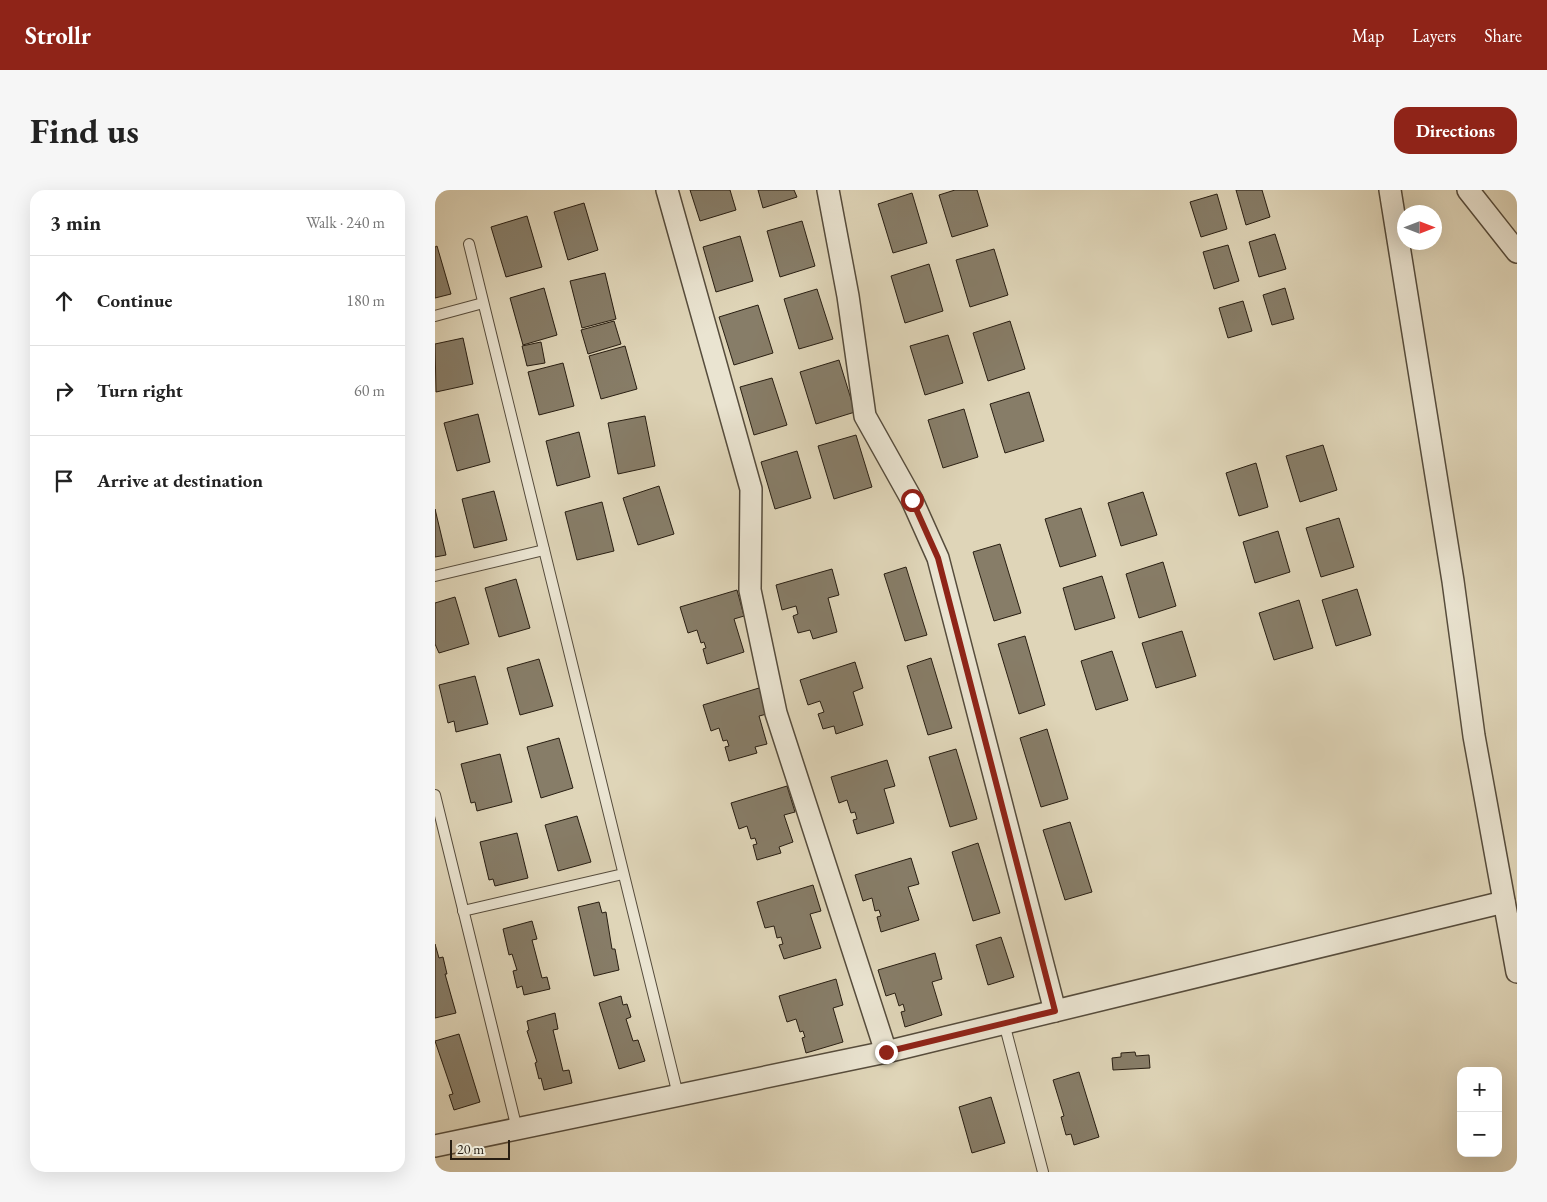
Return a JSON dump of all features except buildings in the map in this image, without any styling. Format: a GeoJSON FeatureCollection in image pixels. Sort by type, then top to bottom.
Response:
{"type":"FeatureCollection","features":[{"type":"Feature","properties":{"kind":"street"},"geometry":{"type":"LineString","coordinates":[[667,190],[751,489],[750,590],[776,712],[886,1052]]}},
{"type":"Feature","properties":{"kind":"street"},"geometry":{"type":"LineString","coordinates":[[828,190],[848,296],[865,416],[912,500],[938,558],[1055,1011]]}},
{"type":"Feature","properties":{"kind":"street"},"geometry":{"type":"LineString","coordinates":[[1390,190],[1453,581],[1474,736],[1517,972]]}},
{"type":"Feature","properties":{"kind":"street"},"geometry":{"type":"LineString","coordinates":[[1468,190],[1517,252]]}},
{"type":"Feature","properties":{"kind":"street"},"geometry":{"type":"LineString","coordinates":[[435,1146],[886,1052],[1504,902]]}},
{"type":"Feature","properties":{"kind":"lane"},"geometry":{"type":"LineString","coordinates":[[469,244],[678,1096]]}},
{"type":"Feature","properties":{"kind":"lane"},"geometry":{"type":"LineString","coordinates":[[435,316],[483,304]]}},
{"type":"Feature","properties":{"kind":"lane"},"geometry":{"type":"LineString","coordinates":[[435,576],[544,550]]}},
{"type":"Feature","properties":{"kind":"lane"},"geometry":{"type":"LineString","coordinates":[[435,796],[517,1129]]}},
{"type":"Feature","properties":{"kind":"lane"},"geometry":{"type":"LineString","coordinates":[[463,911],[623,874]]}},
{"type":"Feature","properties":{"kind":"lane"},"geometry":{"type":"LineString","coordinates":[[1004,1023],[1043,1172]]}},
{"type":"Feature","properties":{"kind":"route"},"geometry":{"type":"LineString","coordinates":[[886,1052],[1055,1011],[938,558],[912,500]]}}]}
